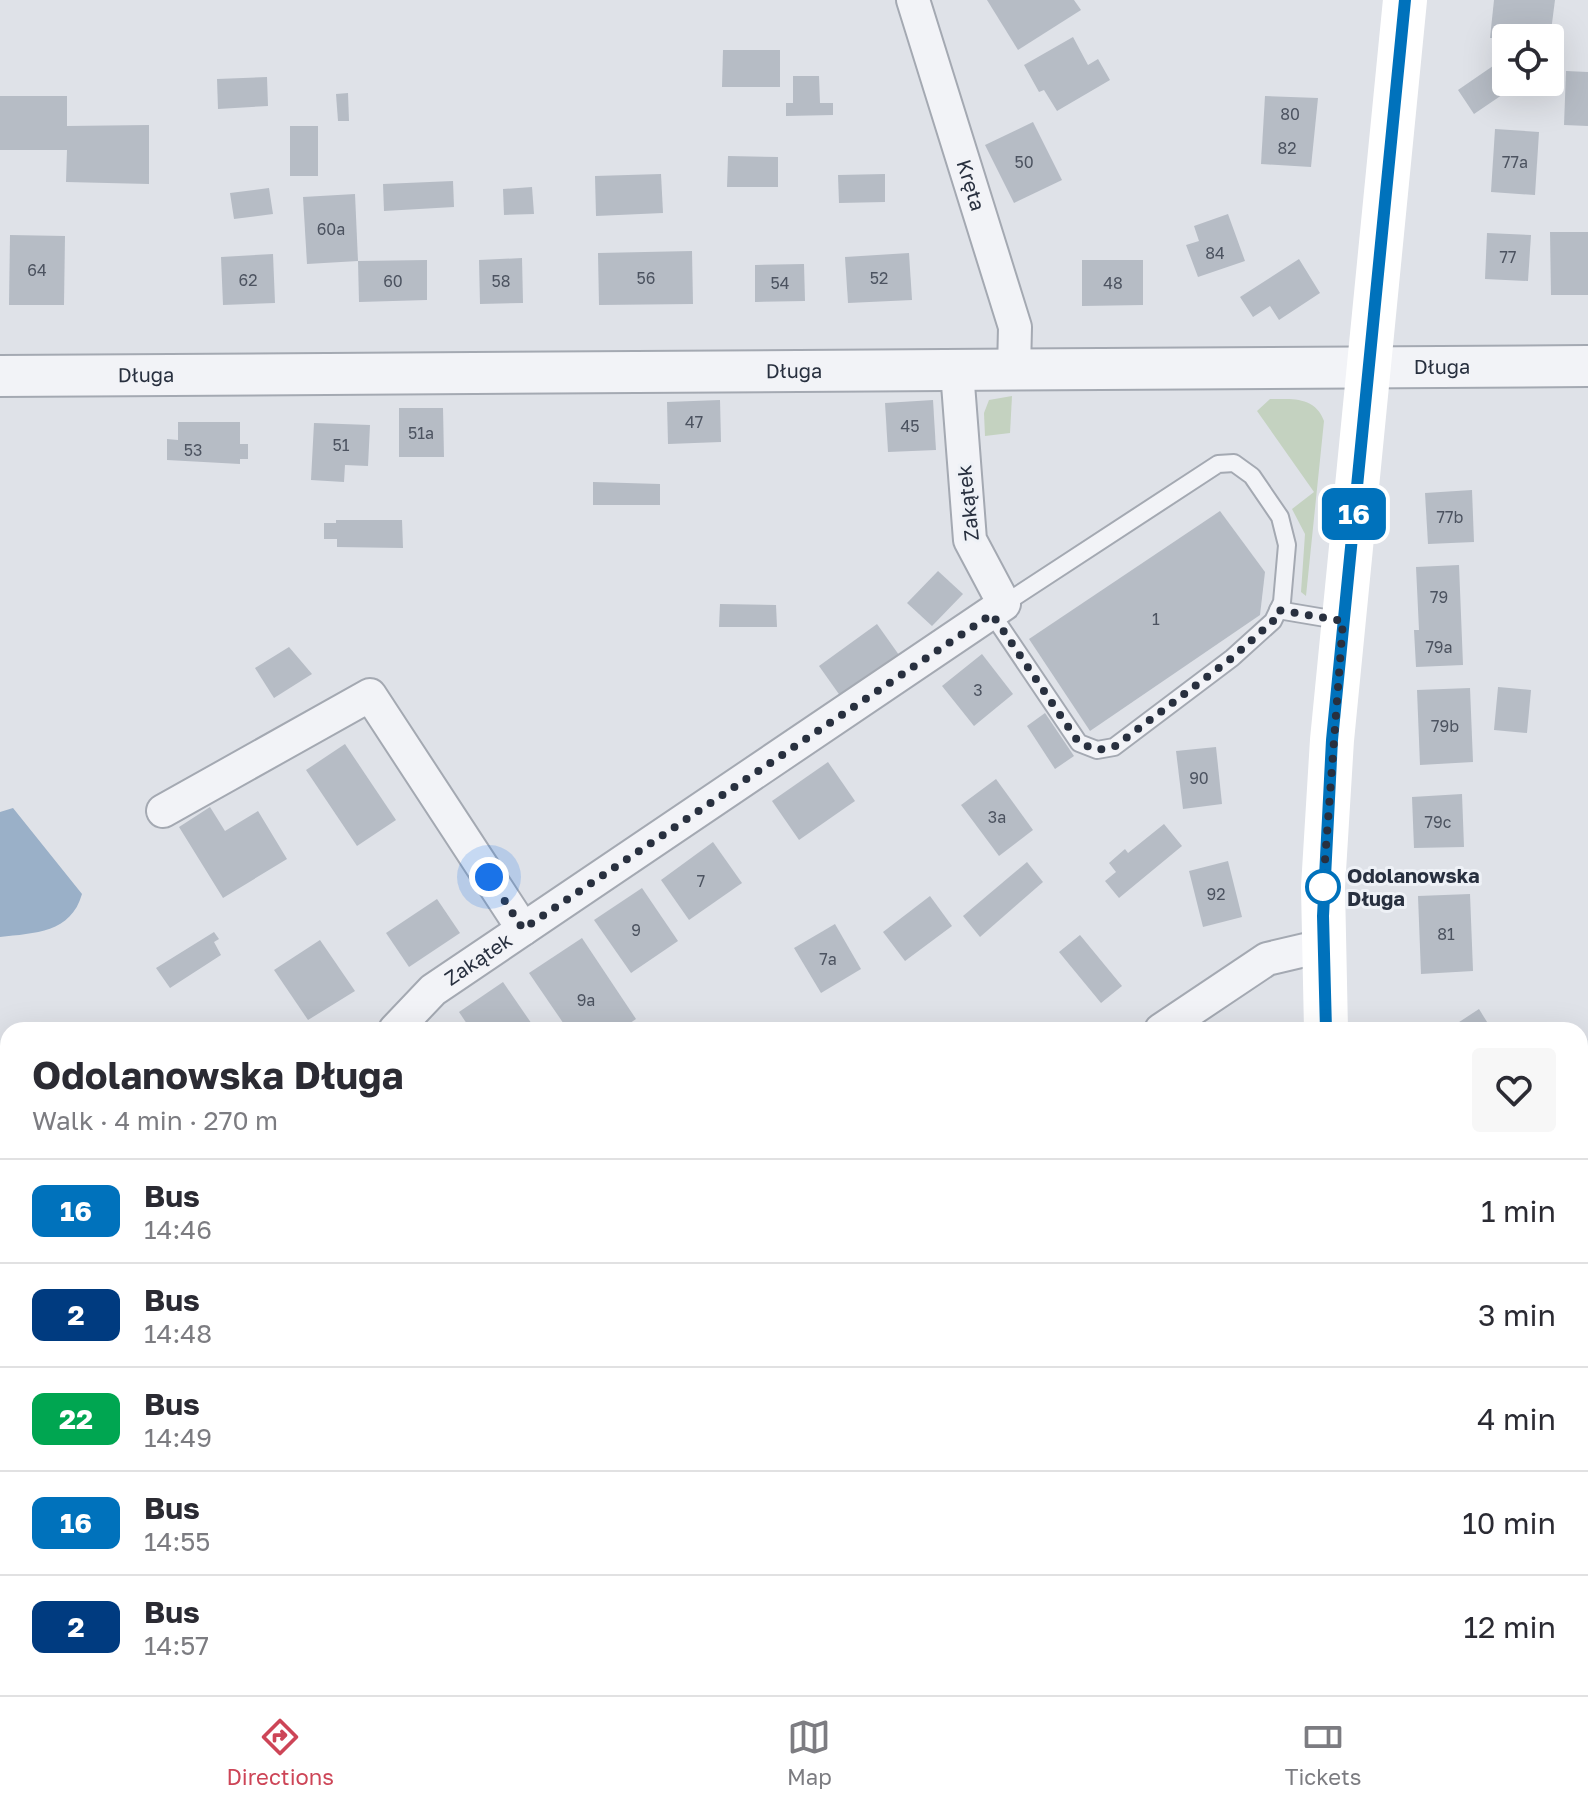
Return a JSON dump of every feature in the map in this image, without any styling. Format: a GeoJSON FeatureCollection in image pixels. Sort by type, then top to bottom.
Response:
{"type":"FeatureCollection","features":[{"type":"Feature","properties":{"kind":"main road"},"geometry":{"type":"LineString","coordinates":[[1326,1022],[1322,946],[1327,813],[1343,621],[1405,0]]}},
{"type":"Feature","properties":{"kind":"street","name":"Kręta"},"geometry":{"type":"LineString","coordinates":[[913,0],[1015,327],[1014,370]]}},
{"type":"Feature","properties":{"kind":"street","name":"Długa"},"geometry":{"type":"LineString","coordinates":[[0,376],[1588,366]]}},
{"type":"Feature","properties":{"kind":"street","name":"Zakątek"},"geometry":{"type":"LineString","coordinates":[[403,1022],[433,990],[998,609],[970,540],[957,371]]}},
{"type":"Feature","properties":{"kind":"street"},"geometry":{"type":"LineString","coordinates":[[163,811],[370,695],[523,929]]}},
{"type":"Feature","properties":{"kind":"street"},"geometry":{"type":"LineString","coordinates":[[1173,1022],[1267,959],[1322,946]]}},
{"type":"Feature","properties":{"kind":"lane"},"geometry":{"type":"LineString","coordinates":[[1234,463],[1252,476],[1280,517],[1287,545],[1282,602],[1278,610],[1263,631],[1162,712],[1114,747],[1097,750],[1079,743],[998,609],[1210,469],[1234,463]]}},
{"type":"Feature","properties":{"kind":"lane"},"geometry":{"type":"LineString","coordinates":[[1278,610],[1343,621]]}},
{"type":"Feature","properties":{"kind":"green space"},"geometry":{"type":"Polygon","coordinates":[[[1012,396],[1010,433],[985,436],[984,413],[989,400],[1012,396]]]}},
{"type":"Feature","properties":{"kind":"green space"},"geometry":{"type":"Polygon","coordinates":[[[1270,399],[1294,399],[1309,403],[1324,421],[1306,596],[1301,592],[1305,534],[1292,509],[1314,492],[1257,411],[1270,399]]]}},
{"type":"Feature","properties":{"kind":"water"},"geometry":{"type":"Polygon","coordinates":[[[13,808],[82,894],[77,907],[60,924],[38,932],[0,937],[0,812],[13,808]]]}},
{"type":"Feature","properties":{"kind":"building"},"geometry":{"type":"Polygon","coordinates":[[[987,0],[1074,0],[1081,10],[1018,50],[987,0]]]}},
{"type":"Feature","properties":{"kind":"building"},"geometry":{"type":"Polygon","coordinates":[[[1494,0],[1555,0],[1552,24],[1492,24],[1490,38],[1494,0]]]}},
{"type":"Feature","properties":{"kind":"building"},"geometry":{"type":"Polygon","coordinates":[[[1073,37],[1088,65],[1098,59],[1110,80],[1057,111],[1044,90],[1039,92],[1024,65],[1073,37]]]}},
{"type":"Feature","properties":{"kind":"building"},"geometry":{"type":"Polygon","coordinates":[[[723,50],[780,50],[780,87],[722,87],[723,50]]]}},
{"type":"Feature","properties":{"kind":"building"},"geometry":{"type":"Polygon","coordinates":[[[1492,67],[1492,96],[1500,96],[1474,114],[1458,90],[1492,67]]]}},
{"type":"Feature","properties":{"kind":"building"},"geometry":{"type":"Polygon","coordinates":[[[1566,71],[1588,72],[1588,126],[1564,125],[1566,71]]]}},
{"type":"Feature","properties":{"kind":"building"},"geometry":{"type":"Polygon","coordinates":[[[793,76],[819,76],[820,103],[833,103],[833,115],[786,116],[786,103],[793,103],[793,76]]]}},
{"type":"Feature","properties":{"kind":"building"},"geometry":{"type":"Polygon","coordinates":[[[267,77],[268,106],[218,109],[217,79],[267,77]]]}},
{"type":"Feature","properties":{"kind":"building"},"geometry":{"type":"Polygon","coordinates":[[[348,93],[349,121],[338,121],[336,94],[348,93]]]}},
{"type":"Feature","properties":{"kind":"building"},"geometry":{"type":"Polygon","coordinates":[[[0,96],[67,96],[67,126],[149,125],[149,184],[66,182],[67,150],[0,150],[0,96]]]}},
{"type":"Feature","properties":{"kind":"building"},"geometry":{"type":"Polygon","coordinates":[[[1265,96],[1318,98],[1311,167],[1261,164],[1265,96]]]}},
{"type":"Feature","properties":{"kind":"building"},"geometry":{"type":"Polygon","coordinates":[[[1033,122],[1062,180],[1014,203],[985,145],[1033,122]]]}},
{"type":"Feature","properties":{"kind":"building"},"geometry":{"type":"Polygon","coordinates":[[[290,126],[318,126],[318,176],[290,176],[290,126]]]}},
{"type":"Feature","properties":{"kind":"building"},"geometry":{"type":"Polygon","coordinates":[[[1495,129],[1539,132],[1535,195],[1491,192],[1495,129]]]}},
{"type":"Feature","properties":{"kind":"building"},"geometry":{"type":"Polygon","coordinates":[[[728,156],[778,157],[778,187],[727,187],[728,156]]]}},
{"type":"Feature","properties":{"kind":"building"},"geometry":{"type":"Polygon","coordinates":[[[661,174],[663,213],[596,216],[595,176],[661,174]]]}},
{"type":"Feature","properties":{"kind":"building"},"geometry":{"type":"Polygon","coordinates":[[[885,174],[885,202],[839,203],[838,175],[885,174]]]}},
{"type":"Feature","properties":{"kind":"building"},"geometry":{"type":"Polygon","coordinates":[[[453,181],[454,207],[384,211],[383,184],[453,181]]]}},
{"type":"Feature","properties":{"kind":"building"},"geometry":{"type":"Polygon","coordinates":[[[532,187],[534,214],[504,215],[503,189],[532,187]]]}},
{"type":"Feature","properties":{"kind":"building"},"geometry":{"type":"Polygon","coordinates":[[[269,188],[273,214],[234,219],[230,193],[269,188]]]}},
{"type":"Feature","properties":{"kind":"building"},"geometry":{"type":"Polygon","coordinates":[[[355,194],[358,261],[307,264],[303,197],[355,194]]]}},
{"type":"Feature","properties":{"kind":"building"},"geometry":{"type":"Polygon","coordinates":[[[1228,214],[1245,261],[1198,277],[1186,245],[1199,241],[1194,226],[1228,214]]]}},
{"type":"Feature","properties":{"kind":"building"},"geometry":{"type":"Polygon","coordinates":[[[1550,232],[1588,232],[1588,295],[1551,295],[1550,232]]]}},
{"type":"Feature","properties":{"kind":"building"},"geometry":{"type":"Polygon","coordinates":[[[1487,233],[1531,235],[1528,281],[1485,279],[1487,233]]]}},
{"type":"Feature","properties":{"kind":"building"},"geometry":{"type":"Polygon","coordinates":[[[10,235],[65,236],[64,305],[9,305],[10,235]]]}},
{"type":"Feature","properties":{"kind":"building"},"geometry":{"type":"Polygon","coordinates":[[[692,251],[693,304],[599,305],[598,253],[692,251]]]}},
{"type":"Feature","properties":{"kind":"building"},"geometry":{"type":"Polygon","coordinates":[[[909,253],[912,300],[848,303],[845,257],[909,253]]]}},
{"type":"Feature","properties":{"kind":"building"},"geometry":{"type":"Polygon","coordinates":[[[273,254],[275,303],[223,305],[221,257],[273,254]]]}},
{"type":"Feature","properties":{"kind":"building"},"geometry":{"type":"Polygon","coordinates":[[[522,258],[523,303],[480,304],[479,260],[522,258]]]}},
{"type":"Feature","properties":{"kind":"building"},"geometry":{"type":"Polygon","coordinates":[[[1299,259],[1320,293],[1279,320],[1270,306],[1253,317],[1240,297],[1299,259]]]}},
{"type":"Feature","properties":{"kind":"building"},"geometry":{"type":"Polygon","coordinates":[[[427,260],[427,300],[359,302],[358,261],[427,260]]]}},
{"type":"Feature","properties":{"kind":"building"},"geometry":{"type":"Polygon","coordinates":[[[1082,260],[1143,260],[1143,305],[1082,306],[1082,260]]]}},
{"type":"Feature","properties":{"kind":"building"},"geometry":{"type":"Polygon","coordinates":[[[804,264],[805,301],[755,302],[755,265],[804,264]]]}},
{"type":"Feature","properties":{"kind":"building"},"geometry":{"type":"Polygon","coordinates":[[[720,400],[721,442],[668,444],[667,402],[720,400]]]}},
{"type":"Feature","properties":{"kind":"building"},"geometry":{"type":"Polygon","coordinates":[[[933,400],[936,450],[888,452],[885,403],[933,400]]]}},
{"type":"Feature","properties":{"kind":"building"},"geometry":{"type":"Polygon","coordinates":[[[399,408],[443,408],[444,457],[399,457],[399,408]]]}},
{"type":"Feature","properties":{"kind":"building"},"geometry":{"type":"Polygon","coordinates":[[[178,422],[240,422],[240,444],[248,444],[248,459],[240,459],[240,464],[167,460],[167,439],[178,440],[178,422]]]}},
{"type":"Feature","properties":{"kind":"building"},"geometry":{"type":"Polygon","coordinates":[[[314,423],[370,425],[368,466],[345,465],[344,482],[311,480],[314,423]]]}},
{"type":"Feature","properties":{"kind":"building"},"geometry":{"type":"Polygon","coordinates":[[[593,482],[660,484],[660,505],[593,505],[593,482]]]}},
{"type":"Feature","properties":{"kind":"building"},"geometry":{"type":"Polygon","coordinates":[[[1472,490],[1474,542],[1428,544],[1425,493],[1472,490]]]}},
{"type":"Feature","properties":{"kind":"building"},"geometry":{"type":"Polygon","coordinates":[[[1220,511],[1265,572],[1260,615],[1090,731],[1029,639],[1220,511]]]}},
{"type":"Feature","properties":{"kind":"building"},"geometry":{"type":"Polygon","coordinates":[[[336,520],[402,520],[403,548],[337,547],[337,539],[324,539],[324,523],[336,523],[336,520]]]}},
{"type":"Feature","properties":{"kind":"building"},"geometry":{"type":"Polygon","coordinates":[[[1459,565],[1463,665],[1416,667],[1414,630],[1419,630],[1416,567],[1459,565]]]}},
{"type":"Feature","properties":{"kind":"building"},"geometry":{"type":"Polygon","coordinates":[[[938,571],[963,594],[932,626],[907,603],[938,571]]]}},
{"type":"Feature","properties":{"kind":"building"},"geometry":{"type":"Polygon","coordinates":[[[720,604],[776,605],[777,627],[719,627],[720,604]]]}},
{"type":"Feature","properties":{"kind":"building"},"geometry":{"type":"Polygon","coordinates":[[[877,624],[899,655],[841,697],[819,666],[877,624]]]}},
{"type":"Feature","properties":{"kind":"building"},"geometry":{"type":"Polygon","coordinates":[[[289,647],[312,674],[274,698],[255,668],[289,647]]]}},
{"type":"Feature","properties":{"kind":"building"},"geometry":{"type":"Polygon","coordinates":[[[982,654],[1013,694],[974,726],[942,686],[982,654]]]}},
{"type":"Feature","properties":{"kind":"building"},"geometry":{"type":"Polygon","coordinates":[[[1498,687],[1531,690],[1527,733],[1494,730],[1498,687]]]}},
{"type":"Feature","properties":{"kind":"building"},"geometry":{"type":"Polygon","coordinates":[[[1470,688],[1473,762],[1420,765],[1417,690],[1470,688]]]}},
{"type":"Feature","properties":{"kind":"building"},"geometry":{"type":"Polygon","coordinates":[[[1045,713],[1074,756],[1055,769],[1027,726],[1045,713]]]}},
{"type":"Feature","properties":{"kind":"building"},"geometry":{"type":"Polygon","coordinates":[[[345,744],[396,820],[357,846],[306,770],[345,744]]]}},
{"type":"Feature","properties":{"kind":"building"},"geometry":{"type":"Polygon","coordinates":[[[1216,747],[1222,804],[1183,809],[1176,751],[1216,747]]]}},
{"type":"Feature","properties":{"kind":"building"},"geometry":{"type":"Polygon","coordinates":[[[828,762],[855,801],[799,840],[772,801],[828,762]]]}},
{"type":"Feature","properties":{"kind":"building"},"geometry":{"type":"Polygon","coordinates":[[[996,779],[1033,830],[999,856],[961,805],[996,779]]]}},
{"type":"Feature","properties":{"kind":"building"},"geometry":{"type":"Polygon","coordinates":[[[1462,794],[1464,847],[1414,848],[1412,797],[1462,794]]]}},
{"type":"Feature","properties":{"kind":"building"},"geometry":{"type":"Polygon","coordinates":[[[210,807],[225,831],[258,811],[287,859],[223,898],[179,827],[210,807]]]}},
{"type":"Feature","properties":{"kind":"building"},"geometry":{"type":"Polygon","coordinates":[[[1164,824],[1182,846],[1119,898],[1105,881],[1116,872],[1109,863],[1125,849],[1128,853],[1164,824]]]}},
{"type":"Feature","properties":{"kind":"building"},"geometry":{"type":"Polygon","coordinates":[[[713,842],[742,883],[689,920],[661,880],[713,842]]]}},
{"type":"Feature","properties":{"kind":"building"},"geometry":{"type":"Polygon","coordinates":[[[1228,861],[1242,917],[1203,927],[1189,871],[1228,861]]]}},
{"type":"Feature","properties":{"kind":"building"},"geometry":{"type":"Polygon","coordinates":[[[1027,862],[1043,882],[980,937],[963,916],[1027,862]]]}},
{"type":"Feature","properties":{"kind":"building"},"geometry":{"type":"Polygon","coordinates":[[[642,888],[678,941],[631,973],[594,920],[642,888]]]}},
{"type":"Feature","properties":{"kind":"building"},"geometry":{"type":"Polygon","coordinates":[[[1470,894],[1473,971],[1421,974],[1418,896],[1470,894]]]}},
{"type":"Feature","properties":{"kind":"building"},"geometry":{"type":"Polygon","coordinates":[[[930,896],[952,926],[905,961],[883,932],[930,896]]]}},
{"type":"Feature","properties":{"kind":"building"},"geometry":{"type":"Polygon","coordinates":[[[437,899],[460,933],[409,967],[386,933],[437,899]]]}},
{"type":"Feature","properties":{"kind":"building"},"geometry":{"type":"Polygon","coordinates":[[[835,924],[861,969],[821,993],[794,948],[835,924]]]}},
{"type":"Feature","properties":{"kind":"building"},"geometry":{"type":"Polygon","coordinates":[[[214,932],[219,939],[214,942],[221,955],[170,988],[156,968],[214,932]]]}},
{"type":"Feature","properties":{"kind":"building"},"geometry":{"type":"Polygon","coordinates":[[[1080,935],[1122,986],[1101,1003],[1059,952],[1080,935]]]}},
{"type":"Feature","properties":{"kind":"building"},"geometry":{"type":"Polygon","coordinates":[[[582,938],[636,1019],[632,1022],[563,1022],[529,973],[582,938]]]}},
{"type":"Feature","properties":{"kind":"building"},"geometry":{"type":"Polygon","coordinates":[[[320,940],[355,991],[308,1020],[274,970],[320,940]]]}},
{"type":"Feature","properties":{"kind":"building"},"geometry":{"type":"Polygon","coordinates":[[[503,982],[530,1022],[466,1022],[459,1012],[503,982]]]}},
{"type":"Feature","properties":{"kind":"building"},"geometry":{"type":"Polygon","coordinates":[[[1479,1009],[1487,1022],[1459,1022],[1479,1009]]]}},
{"type":"Feature","properties":{"kind":"bus line","name":"16"},"geometry":{"type":"LineString","coordinates":[[1326,1022],[1322,946],[1324,857],[1332,740],[1364,423],[1374,287],[1405,0]]}},
{"type":"Feature","properties":{"kind":"place","name":"Odolanowska Długa"},"geometry":{"type":"Point","coordinates":[1323,887]}},
{"type":"Feature","properties":{"kind":"route"},"geometry":{"type":"LineString","coordinates":[[489,877],[523,929],[992,614],[1079,743],[1097,750],[1114,747],[1232,658],[1273,621],[1278,610],[1343,621],[1323,887]]}}]}
